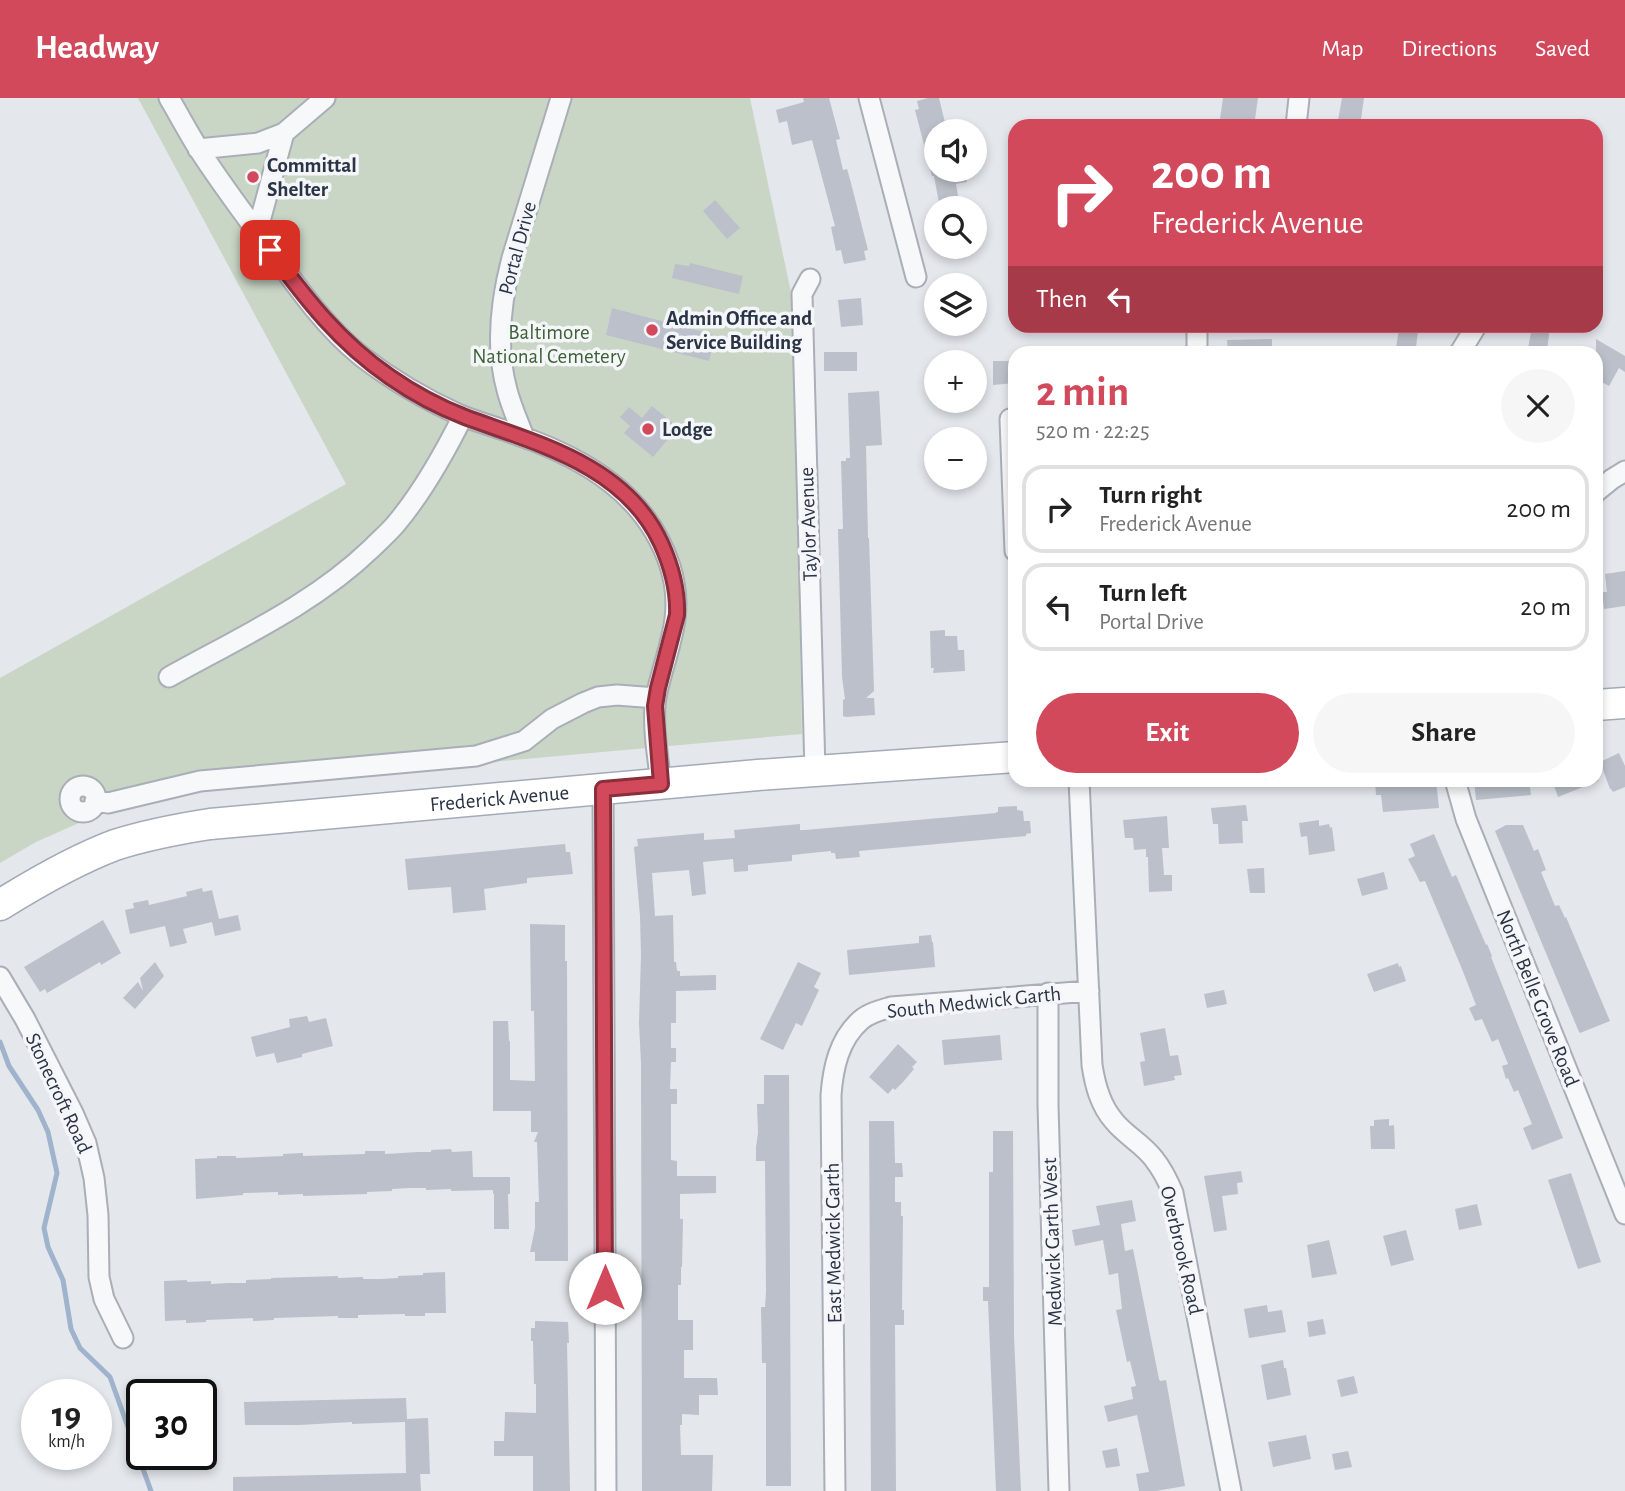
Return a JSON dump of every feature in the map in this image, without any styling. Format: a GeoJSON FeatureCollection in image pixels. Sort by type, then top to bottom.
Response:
{"type":"FeatureCollection","features":[{"type":"Feature","properties":{"kind":"main road"},"geometry":{"type":"LineString","coordinates":[[1603,705],[1625,703]]}},
{"type":"Feature","properties":{"kind":"main road","name":"Frederick Avenue"},"geometry":{"type":"LineString","coordinates":[[0,905],[60,870],[117,845],[178,829],[210,824],[815,771],[1008,757]]}},
{"type":"Feature","properties":{"kind":"street"},"geometry":{"type":"LineString","coordinates":[[169,98],[198,149],[309,303],[358,353],[390,378],[421,397],[463,416],[524,437],[574,459],[602,475],[634,505],[656,534],[670,568],[677,604],[675,625],[656,698],[655,724],[661,784]]}},
{"type":"Feature","properties":{"kind":"street"},"geometry":{"type":"LineString","coordinates":[[198,149],[258,143],[284,133],[326,98]]}},
{"type":"Feature","properties":{"kind":"street","name":"Portal Drive"},"geometry":{"type":"LineString","coordinates":[[524,437],[506,389],[502,357],[502,307],[512,258],[561,98]]}},
{"type":"Feature","properties":{"kind":"street"},"geometry":{"type":"LineString","coordinates":[[869,98],[916,277]]}},
{"type":"Feature","properties":{"kind":"street"},"geometry":{"type":"LineString","coordinates":[[1297,119],[1299,98]]}},
{"type":"Feature","properties":{"kind":"street"},"geometry":{"type":"LineString","coordinates":[[257,232],[284,133]]}},
{"type":"Feature","properties":{"kind":"street","name":"Taylor Avenue"},"geometry":{"type":"LineString","coordinates":[[810,279],[802,294],[815,771]]}},
{"type":"Feature","properties":{"kind":"street"},"geometry":{"type":"LineString","coordinates":[[169,677],[308,599],[358,561],[394,527],[424,487],[463,416]]}},
{"type":"Feature","properties":{"kind":"street"},"geometry":{"type":"LineString","coordinates":[[1603,486],[1625,471]]}},
{"type":"Feature","properties":{"kind":"street"},"geometry":{"type":"LineString","coordinates":[[96,801],[108,803],[200,781],[476,756],[524,741],[552,719],[598,697],[617,695],[656,698]]}},
{"type":"Feature","properties":{"kind":"street","name":"Overbrook Road"},"geometry":{"type":"LineString","coordinates":[[1079,787],[1091,1065],[1102,1103],[1114,1121],[1154,1158],[1173,1193],[1231,1491]]}},
{"type":"Feature","properties":{"kind":"street","name":"North Belle Grove Road"},"geometry":{"type":"LineString","coordinates":[[1457,787],[1466,819],[1625,1214]]}},
{"type":"Feature","properties":{"kind":"street"},"geometry":{"type":"LineString","coordinates":[[603,789],[606,1491]]}},
{"type":"Feature","properties":{"kind":"street","name":"Stonecroft Road"},"geometry":{"type":"LineString","coordinates":[[0,977],[25,1018],[86,1143],[94,1178],[98,1215],[99,1277],[104,1299],[123,1338]]}},
{"type":"Feature","properties":{"kind":"street","name":"South Medwick Garth"},"geometry":{"type":"LineString","coordinates":[[861,1020],[891,1007],[1089,991]]}},
{"type":"Feature","properties":{"kind":"street","name":"Medwick Garth West"},"geometry":{"type":"LineString","coordinates":[[1048,993],[1048,1105],[1059,1491]]}},
{"type":"Feature","properties":{"kind":"street","name":"East Medwick Garth"},"geometry":{"type":"LineString","coordinates":[[835,1483],[831,1095],[833,1071],[839,1051],[861,1020]]}},
{"type":"Feature","properties":{"kind":"green space","name":"Baltimore National Cemetery"},"geometry":{"type":"Polygon","coordinates":[[[138,98],[750,98],[793,302],[802,734],[234,785],[143,800],[88,819],[36,842],[0,863],[0,678],[346,484],[138,98]]]}},
{"type":"Feature","properties":{"kind":"building"},"geometry":{"type":"Polygon","coordinates":[[[803,98],[829,98],[840,139],[836,140],[843,170],[847,169],[868,250],[864,251],[866,260],[844,264],[841,250],[836,251],[831,227],[835,226],[812,140],[792,145],[787,121],[779,123],[776,110],[804,102],[803,98]]]}},
{"type":"Feature","properties":{"kind":"building"},"geometry":{"type":"Polygon","coordinates":[[[939,98],[944,119],[924,119],[924,145],[915,110],[919,109],[917,101],[939,98]]]}},
{"type":"Feature","properties":{"kind":"building"},"geometry":{"type":"Polygon","coordinates":[[[1223,98],[1258,98],[1255,119],[1220,119],[1223,98]]]}},
{"type":"Feature","properties":{"kind":"building"},"geometry":{"type":"Polygon","coordinates":[[[1342,98],[1364,98],[1361,119],[1338,119],[1342,98]]]}},
{"type":"Feature","properties":{"kind":"building"},"geometry":{"type":"Polygon","coordinates":[[[935,182],[967,182],[956,184],[958,196],[938,196],[935,182]]]}},
{"type":"Feature","properties":{"kind":"building"},"geometry":{"type":"Polygon","coordinates":[[[715,200],[740,228],[727,239],[703,211],[715,200]]]}},
{"type":"Feature","properties":{"kind":"building"},"geometry":{"type":"Polygon","coordinates":[[[690,263],[743,276],[739,294],[672,278],[675,264],[689,266],[690,263]]]}},
{"type":"Feature","properties":{"kind":"building"},"geometry":{"type":"Polygon","coordinates":[[[861,298],[863,325],[841,327],[838,300],[861,298]]]}},
{"type":"Feature","properties":{"kind":"building","name":"Admin Office and Service Building"},"geometry":{"type":"Polygon","coordinates":[[[612,308],[715,335],[709,361],[606,335],[612,308]]]}},
{"type":"Feature","properties":{"kind":"building"},"geometry":{"type":"Polygon","coordinates":[[[1398,333],[1418,333],[1416,346],[1396,346],[1398,333]]]}},
{"type":"Feature","properties":{"kind":"building"},"geometry":{"type":"Polygon","coordinates":[[[1531,333],[1549,333],[1548,346],[1529,346],[1531,333]]]}},
{"type":"Feature","properties":{"kind":"building"},"geometry":{"type":"Polygon","coordinates":[[[1272,339],[1272,346],[1227,346],[1227,340],[1272,339]]]}},
{"type":"Feature","properties":{"kind":"building"},"geometry":{"type":"Polygon","coordinates":[[[1596,339],[1625,356],[1625,372],[1619,368],[1609,386],[1603,383],[1603,346],[1596,346],[1596,339]]]}},
{"type":"Feature","properties":{"kind":"building"},"geometry":{"type":"Polygon","coordinates":[[[824,352],[857,352],[857,371],[824,371],[824,352]]]}},
{"type":"Feature","properties":{"kind":"building"},"geometry":{"type":"Polygon","coordinates":[[[993,361],[1008,361],[1008,384],[993,385],[993,361]]]}},
{"type":"Feature","properties":{"kind":"building"},"geometry":{"type":"Polygon","coordinates":[[[879,391],[882,445],[866,446],[874,691],[866,698],[874,698],[875,715],[846,717],[843,716],[845,699],[838,529],[843,529],[841,461],[850,458],[848,393],[879,391]]]}},
{"type":"Feature","properties":{"kind":"building","name":"Lodge"},"geometry":{"type":"Polygon","coordinates":[[[652,406],[674,424],[665,435],[669,438],[653,457],[624,433],[630,426],[620,417],[629,407],[642,418],[652,406]]]}},
{"type":"Feature","properties":{"kind":"building"},"geometry":{"type":"Polygon","coordinates":[[[1625,571],[1625,606],[1604,609],[1603,592],[1607,592],[1605,574],[1625,571]]]}},
{"type":"Feature","properties":{"kind":"building"},"geometry":{"type":"Polygon","coordinates":[[[945,630],[945,636],[957,636],[958,650],[964,650],[965,671],[933,673],[930,631],[945,630]]]}},
{"type":"Feature","properties":{"kind":"building"},"geometry":{"type":"Polygon","coordinates":[[[1619,753],[1625,766],[1625,787],[1613,792],[1610,789],[1603,770],[1603,761],[1619,753]]]}},
{"type":"Feature","properties":{"kind":"building"},"geometry":{"type":"Polygon","coordinates":[[[1375,787],[1437,787],[1439,808],[1383,812],[1381,795],[1376,795],[1375,787]]]}},
{"type":"Feature","properties":{"kind":"building"},"geometry":{"type":"Polygon","coordinates":[[[1475,787],[1530,787],[1531,795],[1476,800],[1475,787]]]}},
{"type":"Feature","properties":{"kind":"building"},"geometry":{"type":"Polygon","coordinates":[[[1554,787],[1583,787],[1558,797],[1554,787]]]}},
{"type":"Feature","properties":{"kind":"building"},"geometry":{"type":"Polygon","coordinates":[[[1246,805],[1248,821],[1242,821],[1243,843],[1219,844],[1218,824],[1213,824],[1211,808],[1246,805]]]}},
{"type":"Feature","properties":{"kind":"building"},"geometry":{"type":"Polygon","coordinates":[[[1017,806],[1017,810],[1023,811],[1024,821],[1030,821],[1031,833],[1026,836],[859,851],[860,857],[836,859],[835,853],[831,851],[792,855],[792,861],[748,865],[748,871],[734,872],[733,859],[703,862],[706,894],[692,896],[689,870],[652,873],[655,916],[673,915],[674,962],[680,976],[716,975],[716,990],[676,991],[676,1023],[671,1023],[671,1048],[676,1048],[676,1062],[671,1062],[670,1089],[677,1089],[677,1104],[671,1104],[671,1160],[677,1161],[677,1176],[716,1176],[716,1193],[680,1194],[680,1219],[683,1219],[678,1320],[693,1320],[693,1350],[684,1350],[684,1378],[717,1378],[718,1395],[699,1395],[699,1415],[682,1414],[680,1425],[681,1455],[713,1455],[712,1491],[642,1491],[639,1023],[641,955],[634,847],[638,846],[637,839],[704,833],[704,840],[735,838],[734,830],[800,824],[800,830],[805,830],[996,813],[998,807],[1017,806]]]}},
{"type":"Feature","properties":{"kind":"building"},"geometry":{"type":"Polygon","coordinates":[[[1167,816],[1169,848],[1162,848],[1164,875],[1172,875],[1172,891],[1149,892],[1146,849],[1134,850],[1133,838],[1125,838],[1123,820],[1167,816]]]}},
{"type":"Feature","properties":{"kind":"building"},"geometry":{"type":"Polygon","coordinates":[[[1319,820],[1319,826],[1329,824],[1330,828],[1332,827],[1335,851],[1309,855],[1307,836],[1301,837],[1299,823],[1319,820]]]}},
{"type":"Feature","properties":{"kind":"building"},"geometry":{"type":"Polygon","coordinates":[[[1506,825],[1523,825],[1534,851],[1538,849],[1546,870],[1541,872],[1555,906],[1559,905],[1566,917],[1610,1021],[1579,1032],[1495,831],[1506,825]]]}},
{"type":"Feature","properties":{"kind":"building"},"geometry":{"type":"Polygon","coordinates":[[[1434,834],[1452,877],[1456,875],[1487,944],[1563,1138],[1532,1150],[1523,1128],[1532,1124],[1518,1090],[1514,1092],[1508,1078],[1506,1079],[1502,1066],[1508,1064],[1498,1039],[1492,1042],[1482,1019],[1475,1021],[1469,1008],[1476,1005],[1462,969],[1425,881],[1420,882],[1408,859],[1415,856],[1410,844],[1434,834]]]}},
{"type":"Feature","properties":{"kind":"building"},"geometry":{"type":"Polygon","coordinates":[[[565,844],[566,852],[570,852],[573,874],[527,878],[527,883],[484,889],[486,910],[453,913],[451,887],[408,890],[405,859],[565,844]]]}},
{"type":"Feature","properties":{"kind":"building"},"geometry":{"type":"Polygon","coordinates":[[[1264,868],[1265,893],[1250,893],[1247,869],[1264,868]]]}},
{"type":"Feature","properties":{"kind":"building"},"geometry":{"type":"Polygon","coordinates":[[[1384,872],[1388,889],[1362,896],[1357,879],[1384,872]]]}},
{"type":"Feature","properties":{"kind":"building"},"geometry":{"type":"Polygon","coordinates":[[[202,888],[203,892],[212,890],[219,919],[238,915],[241,930],[215,936],[212,922],[183,929],[187,943],[170,947],[165,926],[130,934],[125,910],[134,908],[133,903],[148,900],[149,905],[187,896],[186,892],[202,888]]]}},
{"type":"Feature","properties":{"kind":"building"},"geometry":{"type":"Polygon","coordinates":[[[103,920],[121,953],[47,993],[45,989],[40,992],[24,967],[103,920]]]}},
{"type":"Feature","properties":{"kind":"building"},"geometry":{"type":"Polygon","coordinates":[[[530,924],[565,925],[568,1261],[535,1261],[535,1252],[530,1252],[535,1228],[535,1202],[539,1202],[537,1142],[534,1142],[538,1132],[531,1132],[531,1111],[493,1111],[493,1021],[508,1021],[510,1080],[535,1081],[530,924]]]}},
{"type":"Feature","properties":{"kind":"building"},"geometry":{"type":"Polygon","coordinates":[[[931,935],[935,967],[849,975],[847,950],[919,943],[919,936],[931,935]]]}},
{"type":"Feature","properties":{"kind":"building"},"geometry":{"type":"Polygon","coordinates":[[[155,962],[164,976],[135,1009],[123,998],[138,982],[143,991],[140,978],[155,962]]]}},
{"type":"Feature","properties":{"kind":"building"},"geometry":{"type":"Polygon","coordinates":[[[798,962],[821,973],[814,987],[819,990],[802,1026],[796,1023],[783,1050],[760,1039],[798,962]]]}},
{"type":"Feature","properties":{"kind":"building"},"geometry":{"type":"Polygon","coordinates":[[[1398,963],[1406,981],[1374,992],[1367,974],[1398,963]]]}},
{"type":"Feature","properties":{"kind":"building"},"geometry":{"type":"Polygon","coordinates":[[[1224,990],[1227,1004],[1207,1008],[1204,994],[1224,990]]]}},
{"type":"Feature","properties":{"kind":"building"},"geometry":{"type":"Polygon","coordinates":[[[307,1016],[309,1022],[326,1018],[333,1046],[277,1063],[274,1053],[256,1057],[251,1037],[290,1027],[289,1019],[307,1016]]]}},
{"type":"Feature","properties":{"kind":"building"},"geometry":{"type":"Polygon","coordinates":[[[1165,1028],[1170,1056],[1178,1055],[1182,1075],[1174,1076],[1175,1080],[1144,1086],[1140,1062],[1145,1061],[1140,1033],[1165,1028]]]}},
{"type":"Feature","properties":{"kind":"building"},"geometry":{"type":"Polygon","coordinates":[[[1000,1035],[1002,1060],[944,1065],[942,1040],[1000,1035]]]}},
{"type":"Feature","properties":{"kind":"building"},"geometry":{"type":"Polygon","coordinates":[[[898,1044],[917,1062],[903,1082],[888,1094],[869,1077],[898,1044]]]}},
{"type":"Feature","properties":{"kind":"building"},"geometry":{"type":"Polygon","coordinates":[[[764,1075],[789,1075],[791,1486],[766,1486],[766,1363],[762,1363],[761,1307],[765,1307],[766,1292],[765,1161],[756,1161],[757,1104],[764,1104],[764,1075]]]}},
{"type":"Feature","properties":{"kind":"building"},"geometry":{"type":"Polygon","coordinates":[[[1389,1119],[1389,1126],[1394,1125],[1395,1149],[1371,1149],[1370,1126],[1374,1126],[1374,1120],[1389,1119]]]}},
{"type":"Feature","properties":{"kind":"building"},"geometry":{"type":"Polygon","coordinates":[[[869,1121],[894,1121],[895,1163],[902,1163],[903,1177],[895,1177],[895,1202],[901,1202],[903,1216],[904,1310],[904,1325],[895,1325],[896,1491],[871,1491],[869,1121]]]}},
{"type":"Feature","properties":{"kind":"building"},"geometry":{"type":"Polygon","coordinates":[[[993,1131],[1013,1131],[1014,1337],[1021,1491],[996,1491],[988,1301],[983,1301],[983,1287],[989,1287],[989,1172],[993,1172],[993,1131]]]}},
{"type":"Feature","properties":{"kind":"building"},"geometry":{"type":"Polygon","coordinates":[[[451,1149],[452,1152],[472,1151],[473,1177],[510,1177],[509,1229],[494,1229],[493,1190],[409,1188],[367,1194],[303,1196],[278,1195],[278,1192],[243,1193],[196,1199],[195,1159],[303,1153],[303,1156],[365,1154],[365,1151],[385,1151],[385,1154],[451,1149]]]}},
{"type":"Feature","properties":{"kind":"building"},"geometry":{"type":"Polygon","coordinates":[[[1241,1171],[1243,1182],[1237,1183],[1238,1194],[1222,1196],[1227,1230],[1214,1232],[1204,1176],[1241,1171]]]}},
{"type":"Feature","properties":{"kind":"building"},"geometry":{"type":"Polygon","coordinates":[[[1571,1173],[1601,1262],[1578,1269],[1548,1180],[1571,1173]]]}},
{"type":"Feature","properties":{"kind":"building"},"geometry":{"type":"Polygon","coordinates":[[[1132,1200],[1136,1221],[1121,1224],[1125,1251],[1133,1249],[1159,1379],[1166,1380],[1185,1486],[1156,1491],[1139,1491],[1136,1474],[1149,1472],[1137,1415],[1108,1422],[1104,1406],[1133,1399],[1131,1387],[1136,1386],[1130,1361],[1127,1362],[1116,1310],[1122,1309],[1118,1273],[1109,1275],[1103,1240],[1075,1246],[1072,1230],[1100,1225],[1096,1206],[1132,1200]]]}},
{"type":"Feature","properties":{"kind":"building"},"geometry":{"type":"Polygon","coordinates":[[[1477,1204],[1482,1225],[1459,1230],[1455,1209],[1477,1204]]]}},
{"type":"Feature","properties":{"kind":"building"},"geometry":{"type":"Polygon","coordinates":[[[1406,1230],[1414,1260],[1391,1266],[1383,1236],[1406,1230]]]}},
{"type":"Feature","properties":{"kind":"building"},"geometry":{"type":"Polygon","coordinates":[[[1329,1240],[1337,1274],[1312,1278],[1307,1245],[1329,1240]]]}},
{"type":"Feature","properties":{"kind":"building"},"geometry":{"type":"Polygon","coordinates":[[[445,1272],[446,1313],[425,1313],[425,1316],[358,1315],[358,1318],[274,1318],[253,1321],[253,1318],[186,1323],[186,1320],[165,1321],[164,1281],[211,1281],[211,1284],[246,1283],[246,1280],[271,1278],[338,1276],[380,1279],[445,1272]]]}},
{"type":"Feature","properties":{"kind":"building"},"geometry":{"type":"Polygon","coordinates":[[[1267,1305],[1268,1312],[1282,1310],[1286,1332],[1249,1338],[1244,1309],[1267,1305]]]}},
{"type":"Feature","properties":{"kind":"building"},"geometry":{"type":"Polygon","coordinates":[[[1323,1319],[1326,1334],[1309,1337],[1307,1322],[1323,1319]]]}},
{"type":"Feature","properties":{"kind":"building"},"geometry":{"type":"Polygon","coordinates":[[[535,1321],[568,1322],[570,1491],[533,1491],[533,1456],[494,1456],[494,1441],[504,1441],[505,1412],[536,1413],[531,1341],[531,1328],[535,1328],[535,1321]]]}},
{"type":"Feature","properties":{"kind":"building"},"geometry":{"type":"Polygon","coordinates":[[[1283,1360],[1291,1395],[1267,1400],[1261,1365],[1283,1360]]]}},
{"type":"Feature","properties":{"kind":"building"},"geometry":{"type":"Polygon","coordinates":[[[1354,1376],[1358,1393],[1341,1397],[1337,1380],[1354,1376]]]}},
{"type":"Feature","properties":{"kind":"building"},"geometry":{"type":"Polygon","coordinates":[[[406,1398],[407,1419],[428,1418],[430,1474],[420,1474],[421,1491],[233,1491],[233,1477],[406,1473],[405,1422],[245,1425],[244,1402],[406,1398]]]}},
{"type":"Feature","properties":{"kind":"building"},"geometry":{"type":"Polygon","coordinates":[[[1306,1435],[1311,1459],[1273,1467],[1268,1442],[1306,1435]]]}},
{"type":"Feature","properties":{"kind":"building"},"geometry":{"type":"Polygon","coordinates":[[[1117,1448],[1120,1466],[1106,1468],[1102,1451],[1117,1448]]]}},
{"type":"Feature","properties":{"kind":"building"},"geometry":{"type":"Polygon","coordinates":[[[1348,1451],[1352,1467],[1335,1470],[1332,1454],[1348,1451]]]}},
{"type":"Feature","properties":{"kind":"waterway"},"geometry":{"type":"LineString","coordinates":[[0,1042],[9,1066],[38,1110],[48,1132],[57,1173],[44,1228],[48,1247],[63,1280],[71,1329],[80,1348],[110,1377],[151,1491]]}},
{"type":"Feature","properties":{"kind":"place","name":"Committal Shelter"},"geometry":{"type":"Point","coordinates":[253,177]}},
{"type":"Feature","properties":{"kind":"place","name":"Admin Office and Service Building"},"geometry":{"type":"Point","coordinates":[652,330]}},
{"type":"Feature","properties":{"kind":"place","name":"Lodge"},"geometry":{"type":"Point","coordinates":[648,429]}},
{"type":"Feature","properties":{"kind":"route"},"geometry":{"type":"LineString","coordinates":[[270,250],[323,318],[358,353],[390,378],[421,397],[463,416],[524,437],[589,466],[602,475],[644,516],[664,550],[670,568],[677,615],[655,706],[661,784],[603,789],[605,1288]]}}]}
